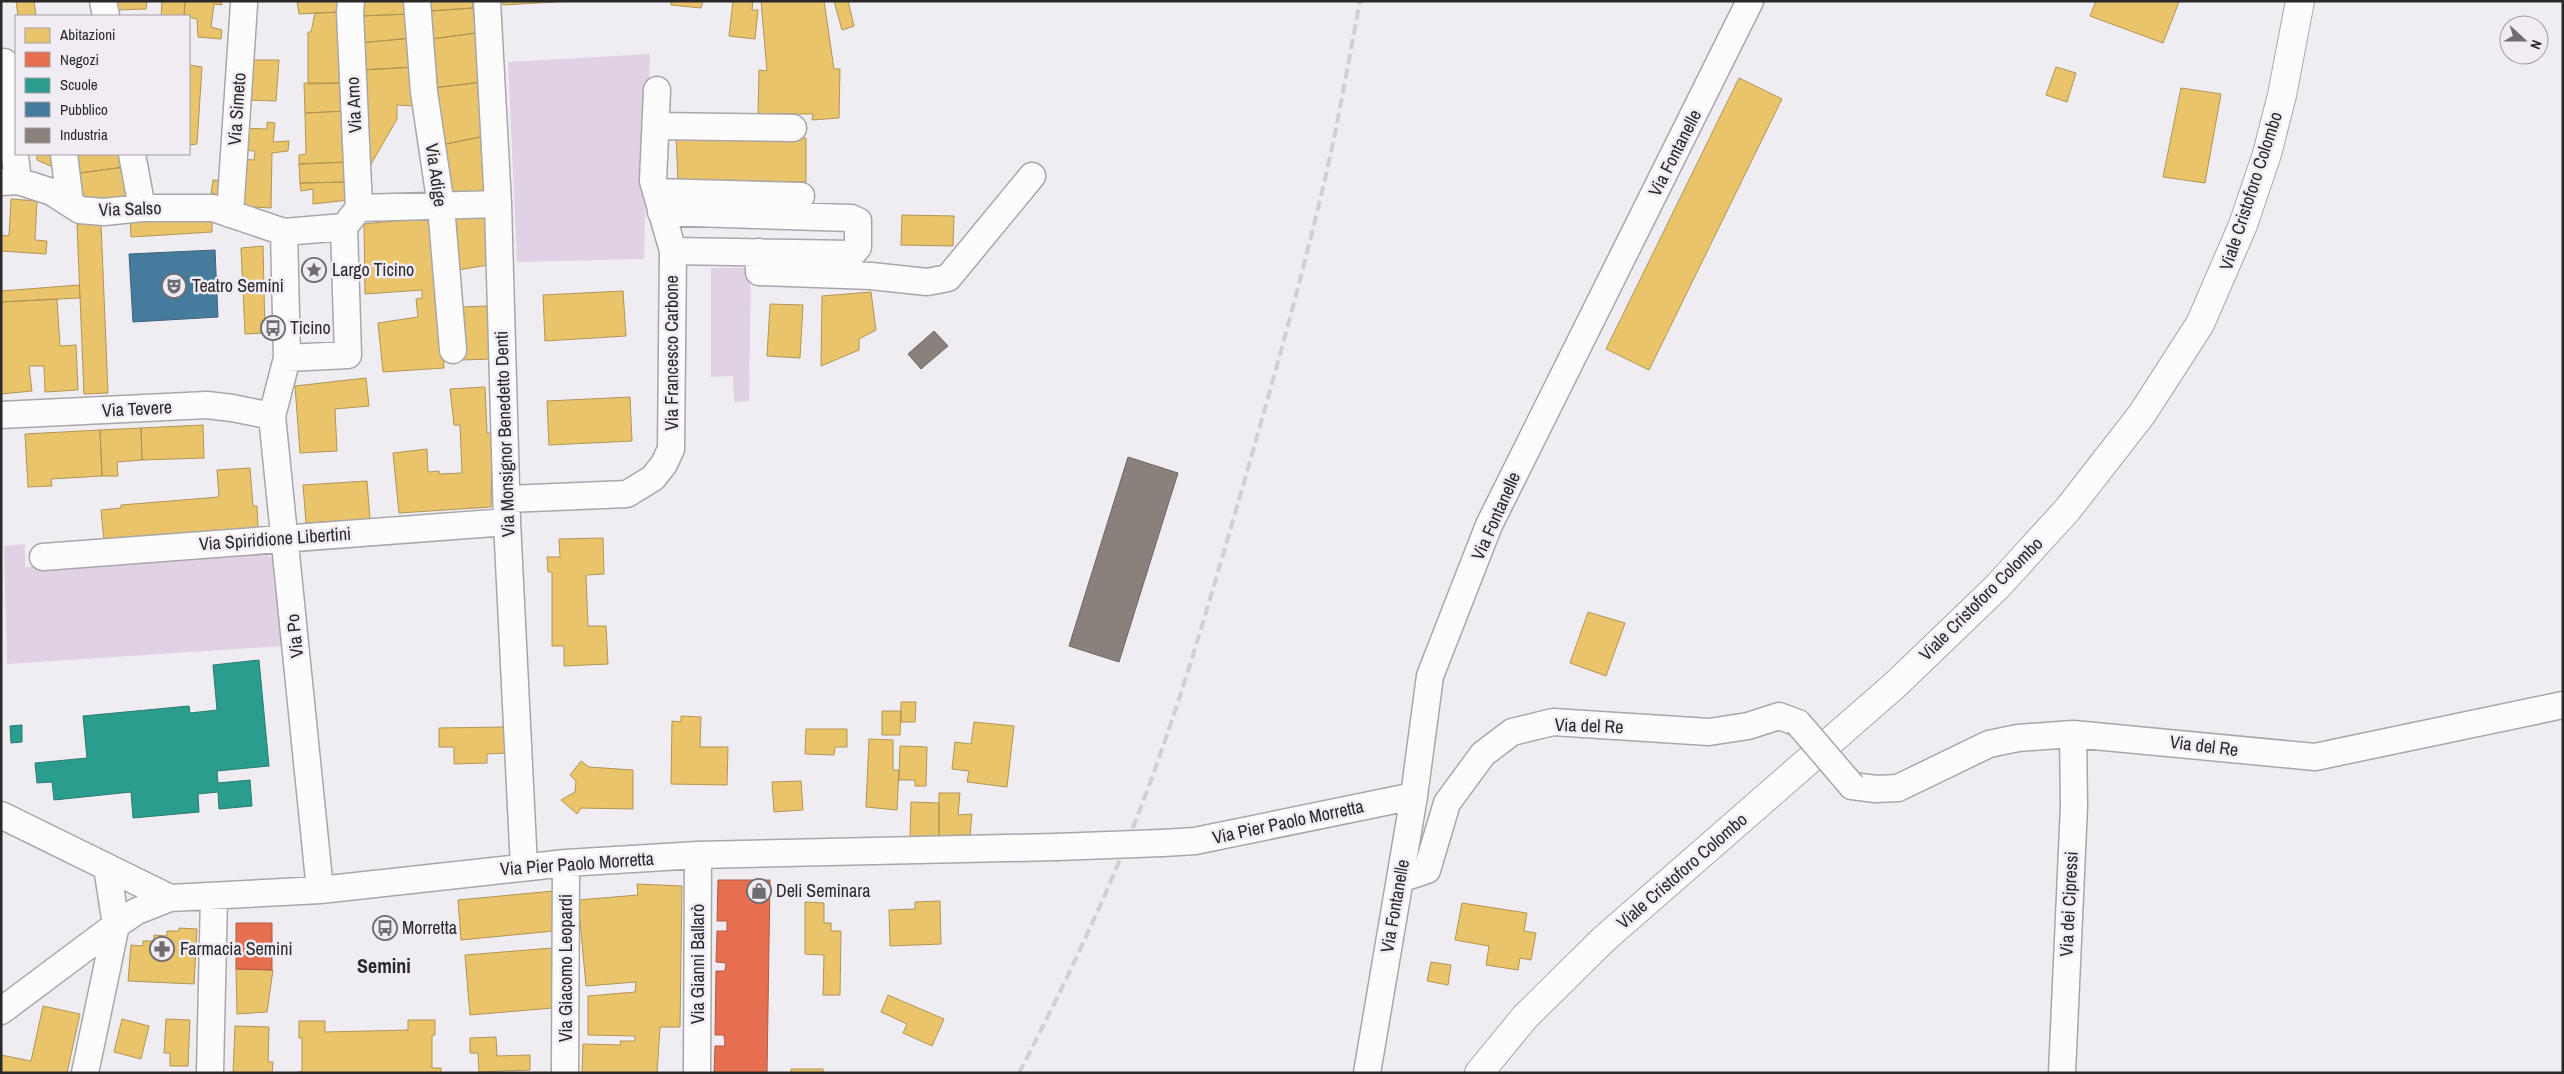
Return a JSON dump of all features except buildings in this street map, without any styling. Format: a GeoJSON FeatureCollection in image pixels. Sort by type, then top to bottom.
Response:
{"type":"FeatureCollection","features":[{"type":"Feature","properties":{"kind":"main road","name":"Viale Cristoforo Colombo"},"geometry":{"type":"LineString","coordinates":[[1479,1073],[1525,1018],[1604,939],[1895,685],[1997,586],[2068,509],[2142,414],[2200,324],[2243,225],[2267,154],[2280,104],[2300,1]]}},
{"type":"Feature","properties":{"kind":"street"},"geometry":{"type":"LineString","coordinates":[[103,1],[106,15]]}},
{"type":"Feature","properties":{"kind":"street","name":"Via Arno"},"geometry":{"type":"LineString","coordinates":[[284,370],[348,355],[351,217],[351,1]]}},
{"type":"Feature","properties":{"kind":"street","name":"Via Adige"},"geometry":{"type":"LineString","coordinates":[[418,1],[424,92],[440,206],[453,350]]}},
{"type":"Feature","properties":{"kind":"street","name":"Via Monsignor Benedetto Denti"},"geometry":{"type":"LineString","coordinates":[[487,1],[498,204],[507,511],[524,867]]}},
{"type":"Feature","properties":{"kind":"street","name":"Via Fontanelle"},"geometry":{"type":"LineString","coordinates":[[1367,1073],[1414,796],[1430,676],[1489,525],[1750,1]]}},
{"type":"Feature","properties":{"kind":"street","name":"Via Simeto"},"geometry":{"type":"LineString","coordinates":[[230,214],[244,4]]}},
{"type":"Feature","properties":{"kind":"street"},"geometry":{"type":"LineString","coordinates":[[1,63],[4,62],[10,181]]}},
{"type":"Feature","properties":{"kind":"street"},"geometry":{"type":"LineString","coordinates":[[657,90],[657,126],[653,181],[673,251]]}},
{"type":"Feature","properties":{"kind":"street"},"geometry":{"type":"LineString","coordinates":[[657,126],[793,128]]}},
{"type":"Feature","properties":{"kind":"street"},"geometry":{"type":"LineString","coordinates":[[64,155],[70,203]]}},
{"type":"Feature","properties":{"kind":"street"},"geometry":{"type":"LineString","coordinates":[[132,155],[142,208]]}},
{"type":"Feature","properties":{"kind":"street"},"geometry":{"type":"LineString","coordinates":[[759,252],[759,272],[871,276],[927,282],[948,278],[1032,176]]}},
{"type":"Feature","properties":{"kind":"street","name":"Via Salso"},"geometry":{"type":"LineString","coordinates":[[10,181],[52,192],[80,210],[104,212],[142,208],[213,208],[273,228]]}},
{"type":"Feature","properties":{"kind":"street"},"geometry":{"type":"LineString","coordinates":[[659,202],[801,196]]}},
{"type":"Feature","properties":{"kind":"street","name":"Via Francesco Carbone"},"geometry":{"type":"LineString","coordinates":[[507,511],[627,494],[654,478],[664,464],[671,449],[673,251],[852,254],[858,247],[858,221],[851,218],[659,202]]}},
{"type":"Feature","properties":{"kind":"street"},"geometry":{"type":"LineString","coordinates":[[273,228],[440,206],[498,204]]}},
{"type":"Feature","properties":{"kind":"street","name":"Via Po"},"geometry":{"type":"LineString","coordinates":[[273,228],[284,370],[272,416],[320,890]]}},
{"type":"Feature","properties":{"kind":"street","name":"Via Tevere"},"geometry":{"type":"LineString","coordinates":[[1,415],[207,406],[232,408],[272,416]]}},
{"type":"Feature","properties":{"kind":"street","name":"Via Spiridione Libertini"},"geometry":{"type":"LineString","coordinates":[[43,557],[284,539],[507,511]]}},
{"type":"Feature","properties":{"kind":"street","name":"Via del Re"},"geometry":{"type":"LineString","coordinates":[[1400,879],[1426,870],[1447,803],[1484,754],[1512,732],[1553,722],[1709,732],[1748,726],[1779,716],[1798,723],[1852,786],[1876,789],[1898,788],[1989,744],[2018,738],[2073,734],[2315,757],[2563,705]]}},
{"type":"Feature","properties":{"kind":"street","name":"Via dei Cipressi"},"geometry":{"type":"LineString","coordinates":[[2062,1073],[2074,806],[2073,734]]}},
{"type":"Feature","properties":{"kind":"street","name":"Via Pier Paolo Morretta"},"geometry":{"type":"LineString","coordinates":[[1,815],[170,898],[320,890],[566,863],[698,855],[1056,847],[1195,841],[1414,796]]}},
{"type":"Feature","properties":{"kind":"street","name":"Via Gianni Ballarò"},"geometry":{"type":"LineString","coordinates":[[697,1073],[698,855]]}},
{"type":"Feature","properties":{"kind":"street","name":"Via Giacomo Leopardi"},"geometry":{"type":"LineString","coordinates":[[565,1073],[566,863]]}},
{"type":"Feature","properties":{"kind":"street"},"geometry":{"type":"LineString","coordinates":[[85,1073],[116,925],[107,866]]}},
{"type":"Feature","properties":{"kind":"street"},"geometry":{"type":"LineString","coordinates":[[210,1073],[214,897]]}},
{"type":"Feature","properties":{"kind":"street"},"geometry":{"type":"LineString","coordinates":[[1,1011],[138,910],[170,898]]}},
{"type":"Feature","properties":{"kind":"shaded area"},"geometry":{"type":"Polygon","coordinates":[[[650,54],[644,259],[517,262],[508,62],[650,54]]]}},
{"type":"Feature","properties":{"kind":"shaded area"},"geometry":{"type":"Polygon","coordinates":[[[711,268],[751,268],[749,401],[734,402],[733,376],[711,377],[711,268]]]}},
{"type":"Feature","properties":{"kind":"shaded area"},"geometry":{"type":"Polygon","coordinates":[[[25,544],[25,567],[252,550],[264,553],[276,560],[283,646],[7,664],[4,546],[25,544]]]}},
{"type":"Feature","properties":{"kind":"railway"},"geometry":{"type":"LineString","coordinates":[[1019,1073],[1078,955],[1114,874],[1146,793],[1183,686],[1243,486],[1300,281],[1330,157],[1360,1]]}},
{"type":"Feature","properties":{"kind":"place","name":"Largo Ticino"},"geometry":{"type":"Point","coordinates":[314,270]}},
{"type":"Feature","properties":{"kind":"place","name":"Teatro Semini"},"geometry":{"type":"Point","coordinates":[174,286]}},
{"type":"Feature","properties":{"kind":"place","name":"Ticino"},"geometry":{"type":"Point","coordinates":[273,328]}},
{"type":"Feature","properties":{"kind":"place","name":"Deli Seminara"},"geometry":{"type":"Point","coordinates":[759,891]}},
{"type":"Feature","properties":{"kind":"place","name":"Morretta"},"geometry":{"type":"Point","coordinates":[385,928]}},
{"type":"Feature","properties":{"kind":"place","name":"Farmacia Semini"},"geometry":{"type":"Point","coordinates":[162,949]}},
{"type":"Feature","properties":{"kind":"district","name":"Semini"},"geometry":{"type":"Point","coordinates":[384,966]}}]}
